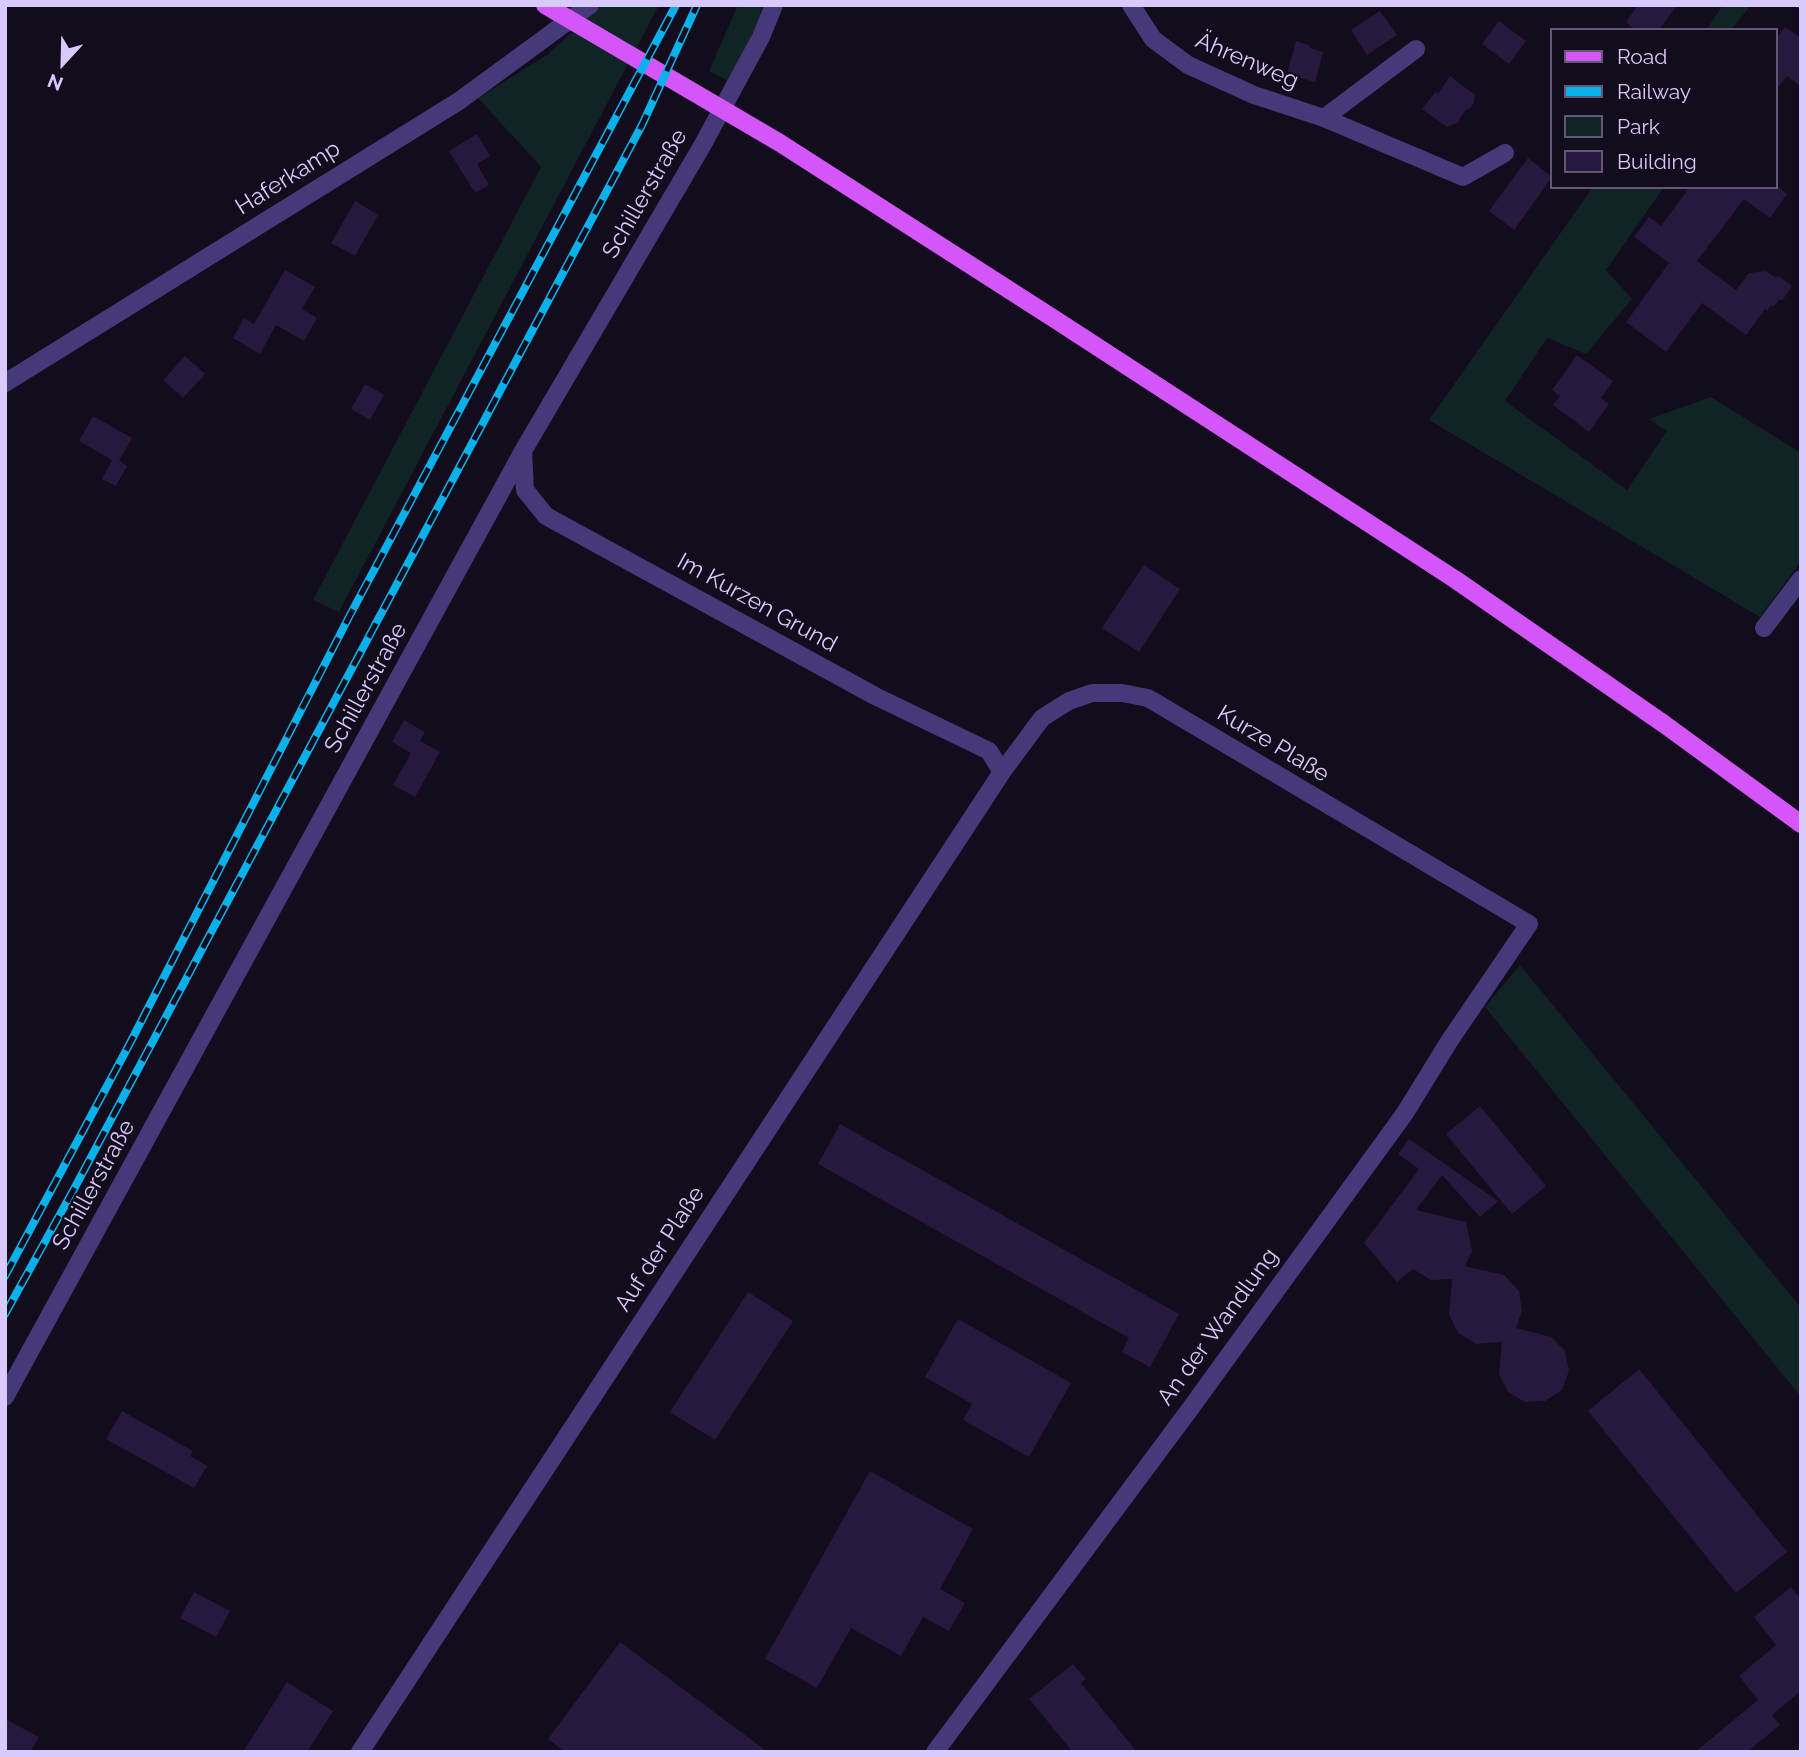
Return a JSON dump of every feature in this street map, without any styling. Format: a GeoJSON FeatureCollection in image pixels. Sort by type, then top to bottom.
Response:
{"type":"FeatureCollection","features":[{"type":"Feature","properties":{"kind":"main road"},"geometry":{"type":"LineString","coordinates":[[545,5],[780,144],[1456,580],[1664,723],[1801,824]]}},
{"type":"Feature","properties":{"kind":"street","name":"Haferkamp"},"geometry":{"type":"LineString","coordinates":[[8,375],[459,101],[590,5]]}},
{"type":"Feature","properties":{"kind":"street","name":"Schillerstraße"},"geometry":{"type":"LineString","coordinates":[[5,1397],[523,451],[702,146],[761,37],[774,5]]}},
{"type":"Feature","properties":{"kind":"street","name":"Ährenweg"},"geometry":{"type":"LineString","coordinates":[[1131,5],[1153,40],[1188,65],[1254,95],[1324,118],[1463,177],[1505,153]]}},
{"type":"Feature","properties":{"kind":"street"},"geometry":{"type":"LineString","coordinates":[[1324,118],[1416,49]]}},
{"type":"Feature","properties":{"kind":"street","name":"Im Kurzen Grund"},"geometry":{"type":"LineString","coordinates":[[523,451],[525,490],[546,516],[875,696],[989,751],[1002,772]]}},
{"type":"Feature","properties":{"kind":"street"},"geometry":{"type":"LineString","coordinates":[[1764,628],[1801,579]]}},
{"type":"Feature","properties":{"kind":"street","name":"Kurze Plaße"},"geometry":{"type":"LineString","coordinates":[[1002,772],[1042,718],[1069,701],[1092,693],[1122,693],[1148,698],[1529,924]]}},
{"type":"Feature","properties":{"kind":"street","name":"Auf der Plaße"},"geometry":{"type":"LineString","coordinates":[[360,1752],[1002,772]]}},
{"type":"Feature","properties":{"kind":"street","name":"An der Wandlung"},"geometry":{"type":"LineString","coordinates":[[936,1752],[1397,1124],[1529,924]]}},
{"type":"Feature","properties":{"kind":"green space"},"geometry":{"type":"Polygon","coordinates":[[[602,5],[659,5],[339,612],[313,600],[541,167],[478,98],[547,55],[602,5]]]}},
{"type":"Feature","properties":{"kind":"green space"},"geometry":{"type":"Polygon","coordinates":[[[738,5],[763,5],[753,33],[729,81],[709,71],[738,5]]]}},
{"type":"Feature","properties":{"kind":"green space"},"geometry":{"type":"Polygon","coordinates":[[[1723,5],[1751,5],[1733,28],[1707,28],[1723,5]]]}},
{"type":"Feature","properties":{"kind":"green space"},"geometry":{"type":"Polygon","coordinates":[[[1592,189],[1663,189],[1606,270],[1632,299],[1586,354],[1547,338],[1505,401],[1627,490],[1667,431],[1649,419],[1711,397],[1801,453],[1801,561],[1760,617],[1429,420],[1592,189]]]}},
{"type":"Feature","properties":{"kind":"green space"},"geometry":{"type":"Polygon","coordinates":[[[1520,965],[1801,1308],[1801,1397],[1485,1007],[1520,965]]]}},
{"type":"Feature","properties":{"kind":"building"},"geometry":{"type":"Polygon","coordinates":[[[1638,5],[1677,5],[1660,28],[1634,28],[1626,22],[1638,5]]]}},
{"type":"Feature","properties":{"kind":"building"},"geometry":{"type":"Polygon","coordinates":[[[1380,11],[1397,35],[1367,55],[1351,30],[1380,11]]]}},
{"type":"Feature","properties":{"kind":"building"},"geometry":{"type":"Polygon","coordinates":[[[1499,21],[1526,41],[1509,64],[1482,44],[1499,21]]]}},
{"type":"Feature","properties":{"kind":"building"},"geometry":{"type":"Polygon","coordinates":[[[1785,27],[1801,38],[1801,87],[1787,76],[1778,87],[1778,36],[1785,27]]]}},
{"type":"Feature","properties":{"kind":"building"},"geometry":{"type":"Polygon","coordinates":[[[1296,41],[1323,52],[1315,82],[1287,74],[1296,41]]]}},
{"type":"Feature","properties":{"kind":"building"},"geometry":{"type":"Polygon","coordinates":[[[1450,76],[1475,95],[1474,103],[1457,123],[1447,127],[1422,109],[1436,91],[1438,94],[1450,76]]]}},
{"type":"Feature","properties":{"kind":"building"},"geometry":{"type":"Polygon","coordinates":[[[477,134],[490,156],[477,164],[489,185],[475,193],[449,151],[477,134]]]}},
{"type":"Feature","properties":{"kind":"building"},"geometry":{"type":"Polygon","coordinates":[[[1528,158],[1550,175],[1550,180],[1514,230],[1489,211],[1528,158]]]}},
{"type":"Feature","properties":{"kind":"building"},"geometry":{"type":"Polygon","coordinates":[[[1779,187],[1787,194],[1770,218],[1744,199],[1697,261],[1736,290],[1749,273],[1766,271],[1792,286],[1782,301],[1780,299],[1773,307],[1771,305],[1767,311],[1765,309],[1746,335],[1702,303],[1666,352],[1626,322],[1669,263],[1634,237],[1649,217],[1661,226],[1689,189],[1779,187]]]}},
{"type":"Feature","properties":{"kind":"building"},"geometry":{"type":"Polygon","coordinates":[[[355,201],[378,215],[355,256],[331,243],[355,201]]]}},
{"type":"Feature","properties":{"kind":"building"},"geometry":{"type":"Polygon","coordinates":[[[285,270],[315,287],[302,309],[317,318],[304,341],[276,325],[260,354],[233,338],[244,318],[254,324],[285,270]]]}},
{"type":"Feature","properties":{"kind":"building"},"geometry":{"type":"Polygon","coordinates":[[[1577,355],[1613,381],[1601,398],[1609,404],[1589,432],[1553,405],[1560,396],[1552,390],[1577,355]]]}},
{"type":"Feature","properties":{"kind":"building"},"geometry":{"type":"Polygon","coordinates":[[[185,356],[205,374],[183,398],[163,380],[185,356]]]}},
{"type":"Feature","properties":{"kind":"building"},"geometry":{"type":"Polygon","coordinates":[[[365,384],[384,395],[370,420],[351,409],[365,384]]]}},
{"type":"Feature","properties":{"kind":"building"},"geometry":{"type":"Polygon","coordinates":[[[93,416],[132,438],[119,461],[127,466],[116,486],[102,479],[112,460],[79,441],[93,416]]]}},
{"type":"Feature","properties":{"kind":"building"},"geometry":{"type":"Polygon","coordinates":[[[1144,565],[1180,589],[1139,652],[1102,628],[1144,565]]]}},
{"type":"Feature","properties":{"kind":"building"},"geometry":{"type":"Polygon","coordinates":[[[404,720],[425,732],[420,741],[440,752],[415,797],[393,785],[411,753],[392,742],[404,720]]]}},
{"type":"Feature","properties":{"kind":"building"},"geometry":{"type":"Polygon","coordinates":[[[1480,1106],[1546,1186],[1512,1214],[1446,1134],[1480,1106]]]}},
{"type":"Feature","properties":{"kind":"building"},"geometry":{"type":"Polygon","coordinates":[[[840,1124],[1179,1314],[1150,1367],[1122,1352],[1129,1338],[818,1164],[840,1124]]]}},
{"type":"Feature","properties":{"kind":"building"},"geometry":{"type":"Polygon","coordinates":[[[1409,1139],[1498,1201],[1480,1217],[1442,1175],[1416,1210],[1466,1222],[1472,1251],[1465,1266],[1504,1275],[1519,1291],[1522,1311],[1516,1328],[1551,1337],[1565,1351],[1569,1371],[1562,1390],[1545,1401],[1525,1402],[1508,1392],[1499,1374],[1502,1342],[1476,1344],[1458,1333],[1449,1314],[1452,1279],[1431,1280],[1413,1269],[1397,1282],[1364,1243],[1419,1169],[1398,1154],[1409,1139]]]}},
{"type":"Feature","properties":{"kind":"building"},"geometry":{"type":"Polygon","coordinates":[[[748,1292],[793,1321],[715,1440],[670,1412],[748,1292]]]}},
{"type":"Feature","properties":{"kind":"building"},"geometry":{"type":"Polygon","coordinates":[[[958,1319],[1071,1383],[1029,1457],[963,1420],[972,1404],[925,1377],[958,1319]]]}},
{"type":"Feature","properties":{"kind":"building"},"geometry":{"type":"Polygon","coordinates":[[[1639,1369],[1787,1552],[1736,1593],[1588,1411],[1639,1369]]]}},
{"type":"Feature","properties":{"kind":"building"},"geometry":{"type":"Polygon","coordinates":[[[122,1411],[193,1451],[190,1456],[207,1466],[194,1488],[106,1439],[122,1411]]]}},
{"type":"Feature","properties":{"kind":"building"},"geometry":{"type":"Polygon","coordinates":[[[870,1471],[973,1529],[940,1589],[965,1603],[949,1631],[923,1617],[901,1656],[851,1628],[817,1688],[765,1659],[870,1471]]]}},
{"type":"Feature","properties":{"kind":"building"},"geometry":{"type":"Polygon","coordinates":[[[1791,1587],[1801,1599],[1801,1691],[1772,1715],[1780,1725],[1747,1752],[1695,1752],[1758,1700],[1739,1676],[1776,1645],[1754,1617],[1791,1587]]]}},
{"type":"Feature","properties":{"kind":"building"},"geometry":{"type":"Polygon","coordinates":[[[194,1592],[230,1611],[216,1637],[180,1618],[194,1592]]]}},
{"type":"Feature","properties":{"kind":"building"},"geometry":{"type":"Polygon","coordinates":[[[620,1642],[768,1752],[565,1752],[548,1739],[620,1642]]]}},
{"type":"Feature","properties":{"kind":"building"},"geometry":{"type":"Polygon","coordinates":[[[1073,1664],[1086,1679],[1081,1683],[1137,1752],[1073,1752],[1029,1699],[1073,1664]]]}},
{"type":"Feature","properties":{"kind":"building"},"geometry":{"type":"Polygon","coordinates":[[[287,1682],[333,1711],[307,1752],[243,1752],[287,1682]]]}},
{"type":"Feature","properties":{"kind":"building"},"geometry":{"type":"Polygon","coordinates":[[[5,1719],[39,1737],[30,1752],[5,1752],[5,1719]]]}},
{"type":"Feature","properties":{"kind":"railway"},"geometry":{"type":"LineString","coordinates":[[5,1276],[128,1047],[350,615],[676,5]]}},
{"type":"Feature","properties":{"kind":"railway"},"geometry":{"type":"LineString","coordinates":[[5,1314],[642,125],[697,5]]}}]}
